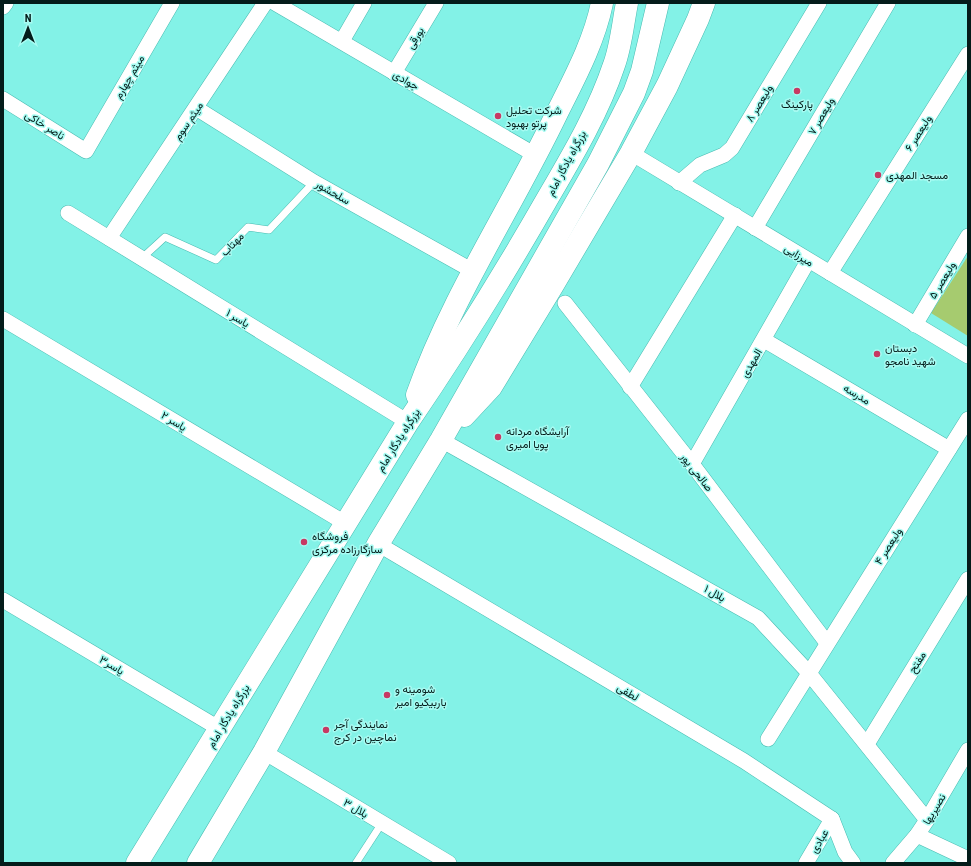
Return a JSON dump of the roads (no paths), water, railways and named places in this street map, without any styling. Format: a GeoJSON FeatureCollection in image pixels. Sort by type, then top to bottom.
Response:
{"type":"FeatureCollection","features":[{"type":"Feature","properties":{"kind":"highway"},"geometry":{"type":"LineString","coordinates":[[408,422],[429,362],[473,272],[537,156],[586,54],[602,3]]}},
{"type":"Feature","properties":{"kind":"highway","name":"بزرگراه یادگار امام"},"geometry":{"type":"LineString","coordinates":[[137,863],[408,422],[447,365],[512,261],[573,155],[607,85],[615,64],[628,3]]}},
{"type":"Feature","properties":{"kind":"highway"},"geometry":{"type":"LineString","coordinates":[[198,863],[264,752],[378,544],[441,440],[598,164],[634,93],[642,71],[658,3]]}},
{"type":"Feature","properties":{"kind":"highway"},"geometry":{"type":"LineString","coordinates":[[441,440],[491,386],[553,285],[631,153],[667,86],[700,8]]}},
{"type":"Feature","properties":{"kind":"street"},"geometry":{"type":"LineString","coordinates":[[3,8],[6,3]]}},
{"type":"Feature","properties":{"kind":"street","name":"میثم سوم"},"geometry":{"type":"LineString","coordinates":[[109,238],[265,3]]}},
{"type":"Feature","properties":{"kind":"street","name":"جوادی"},"geometry":{"type":"LineString","coordinates":[[275,3],[537,156]]}},
{"type":"Feature","properties":{"kind":"street"},"geometry":{"type":"LineString","coordinates":[[342,41],[364,3]]}},
{"type":"Feature","properties":{"kind":"street","name":"بورقی"},"geometry":{"type":"LineString","coordinates":[[394,73],[436,3]]}},
{"type":"Feature","properties":{"kind":"street","name":"ولیعصر ۸"},"geometry":{"type":"LineString","coordinates":[[679,183],[700,165],[724,155],[732,148],[819,3]]}},
{"type":"Feature","properties":{"kind":"street","name":"ولیعصر ۷"},"geometry":{"type":"LineString","coordinates":[[755,228],[888,3]]}},
{"type":"Feature","properties":{"kind":"street","name":"میثم چهارم"},"geometry":{"type":"LineString","coordinates":[[86,151],[170,4]]}},
{"type":"Feature","properties":{"kind":"street","name":"ولیعصر ۶"},"geometry":{"type":"LineString","coordinates":[[830,273],[968,54]]}},
{"type":"Feature","properties":{"kind":"street","name":"ناصر خاکی"},"geometry":{"type":"LineString","coordinates":[[3,99],[86,151]]}},
{"type":"Feature","properties":{"kind":"street","name":"سلحشور"},"geometry":{"type":"LineString","coordinates":[[196,108],[314,182],[473,272]]}},
{"type":"Feature","properties":{"kind":"street","name":"میرزایی"},"geometry":{"type":"LineString","coordinates":[[631,153],[968,356]]}},
{"type":"Feature","properties":{"kind":"street","name":"یاسر ۱"},"geometry":{"type":"LineString","coordinates":[[68,213],[408,422]]}},
{"type":"Feature","properties":{"kind":"street"},"geometry":{"type":"LineString","coordinates":[[630,387],[735,215]]}},
{"type":"Feature","properties":{"kind":"street","name":"ولیعصر ۵"},"geometry":{"type":"LineString","coordinates":[[915,325],[968,236]]}},
{"type":"Feature","properties":{"kind":"street","name":"المهدی"},"geometry":{"type":"LineString","coordinates":[[692,464],[764,340],[808,260]]}},
{"type":"Feature","properties":{"kind":"street","name":"صالحی پور"},"geometry":{"type":"LineString","coordinates":[[564,303],[692,464],[827,643]]}},
{"type":"Feature","properties":{"kind":"street","name":"یاسر ۲"},"geometry":{"type":"LineString","coordinates":[[3,320],[345,524]]}},
{"type":"Feature","properties":{"kind":"street","name":"مدرسه"},"geometry":{"type":"LineString","coordinates":[[764,340],[949,449]]}},
{"type":"Feature","properties":{"kind":"street","name":"ولیعصر ۴"},"geometry":{"type":"LineString","coordinates":[[768,739],[808,672],[968,419]]}},
{"type":"Feature","properties":{"kind":"street","name":"بلال ۱"},"geometry":{"type":"LineString","coordinates":[[441,440],[758,618],[808,672],[928,820]]}},
{"type":"Feature","properties":{"kind":"street","name":"لطفی"},"geometry":{"type":"LineString","coordinates":[[378,544],[744,761],[832,819]]}},
{"type":"Feature","properties":{"kind":"street","name":"مفتح"},"geometry":{"type":"LineString","coordinates":[[866,744],[968,579]]}},
{"type":"Feature","properties":{"kind":"street","name":"یاسر۳"},"geometry":{"type":"LineString","coordinates":[[3,600],[220,729]]}},
{"type":"Feature","properties":{"kind":"street","name":"نصیریها"},"geometry":{"type":"LineString","coordinates":[[892,863],[917,836],[928,820],[968,750]]}},
{"type":"Feature","properties":{"kind":"street","name":"بلال ۳"},"geometry":{"type":"LineString","coordinates":[[264,752],[449,863]]}},
{"type":"Feature","properties":{"kind":"street"},"geometry":{"type":"LineString","coordinates":[[832,819],[845,852],[853,863]]}},
{"type":"Feature","properties":{"kind":"street","name":"عبادی"},"geometry":{"type":"LineString","coordinates":[[806,863],[832,819]]}},
{"type":"Feature","properties":{"kind":"street"},"geometry":{"type":"LineString","coordinates":[[917,836],[968,859]]}},
{"type":"Feature","properties":{"kind":"lane","name":"مهتاب"},"geometry":{"type":"LineString","coordinates":[[141,259],[165,237],[216,260],[248,226],[269,230],[314,182]]}},
{"type":"Feature","properties":{"kind":"lane"},"geometry":{"type":"LineString","coordinates":[[356,863],[382,823]]}},
{"type":"Feature","properties":{"kind":"place","name":"پارکینگ"},"geometry":{"type":"Point","coordinates":[797,91]}},
{"type":"Feature","properties":{"kind":"place","name":"شرکت تحلیل پرتو بهبود"},"geometry":{"type":"Point","coordinates":[498,116]}},
{"type":"Feature","properties":{"kind":"place","name":"مسجد المهدی"},"geometry":{"type":"Point","coordinates":[878,175]}},
{"type":"Feature","properties":{"kind":"place","name":"دبستان شهید نامجو"},"geometry":{"type":"Point","coordinates":[877,354]}},
{"type":"Feature","properties":{"kind":"place","name":"آرایشگاه مردانه پویا امیری"},"geometry":{"type":"Point","coordinates":[498,437]}},
{"type":"Feature","properties":{"kind":"place","name":"فروشگاه سازگارزاده مرکزی"},"geometry":{"type":"Point","coordinates":[304,542]}},
{"type":"Feature","properties":{"kind":"place","name":"شومینه و باربیکیو امیر"},"geometry":{"type":"Point","coordinates":[387,695]}},
{"type":"Feature","properties":{"kind":"place","name":"نمایندگی آجر نماچین در کرج"},"geometry":{"type":"Point","coordinates":[326,730]}}]}
